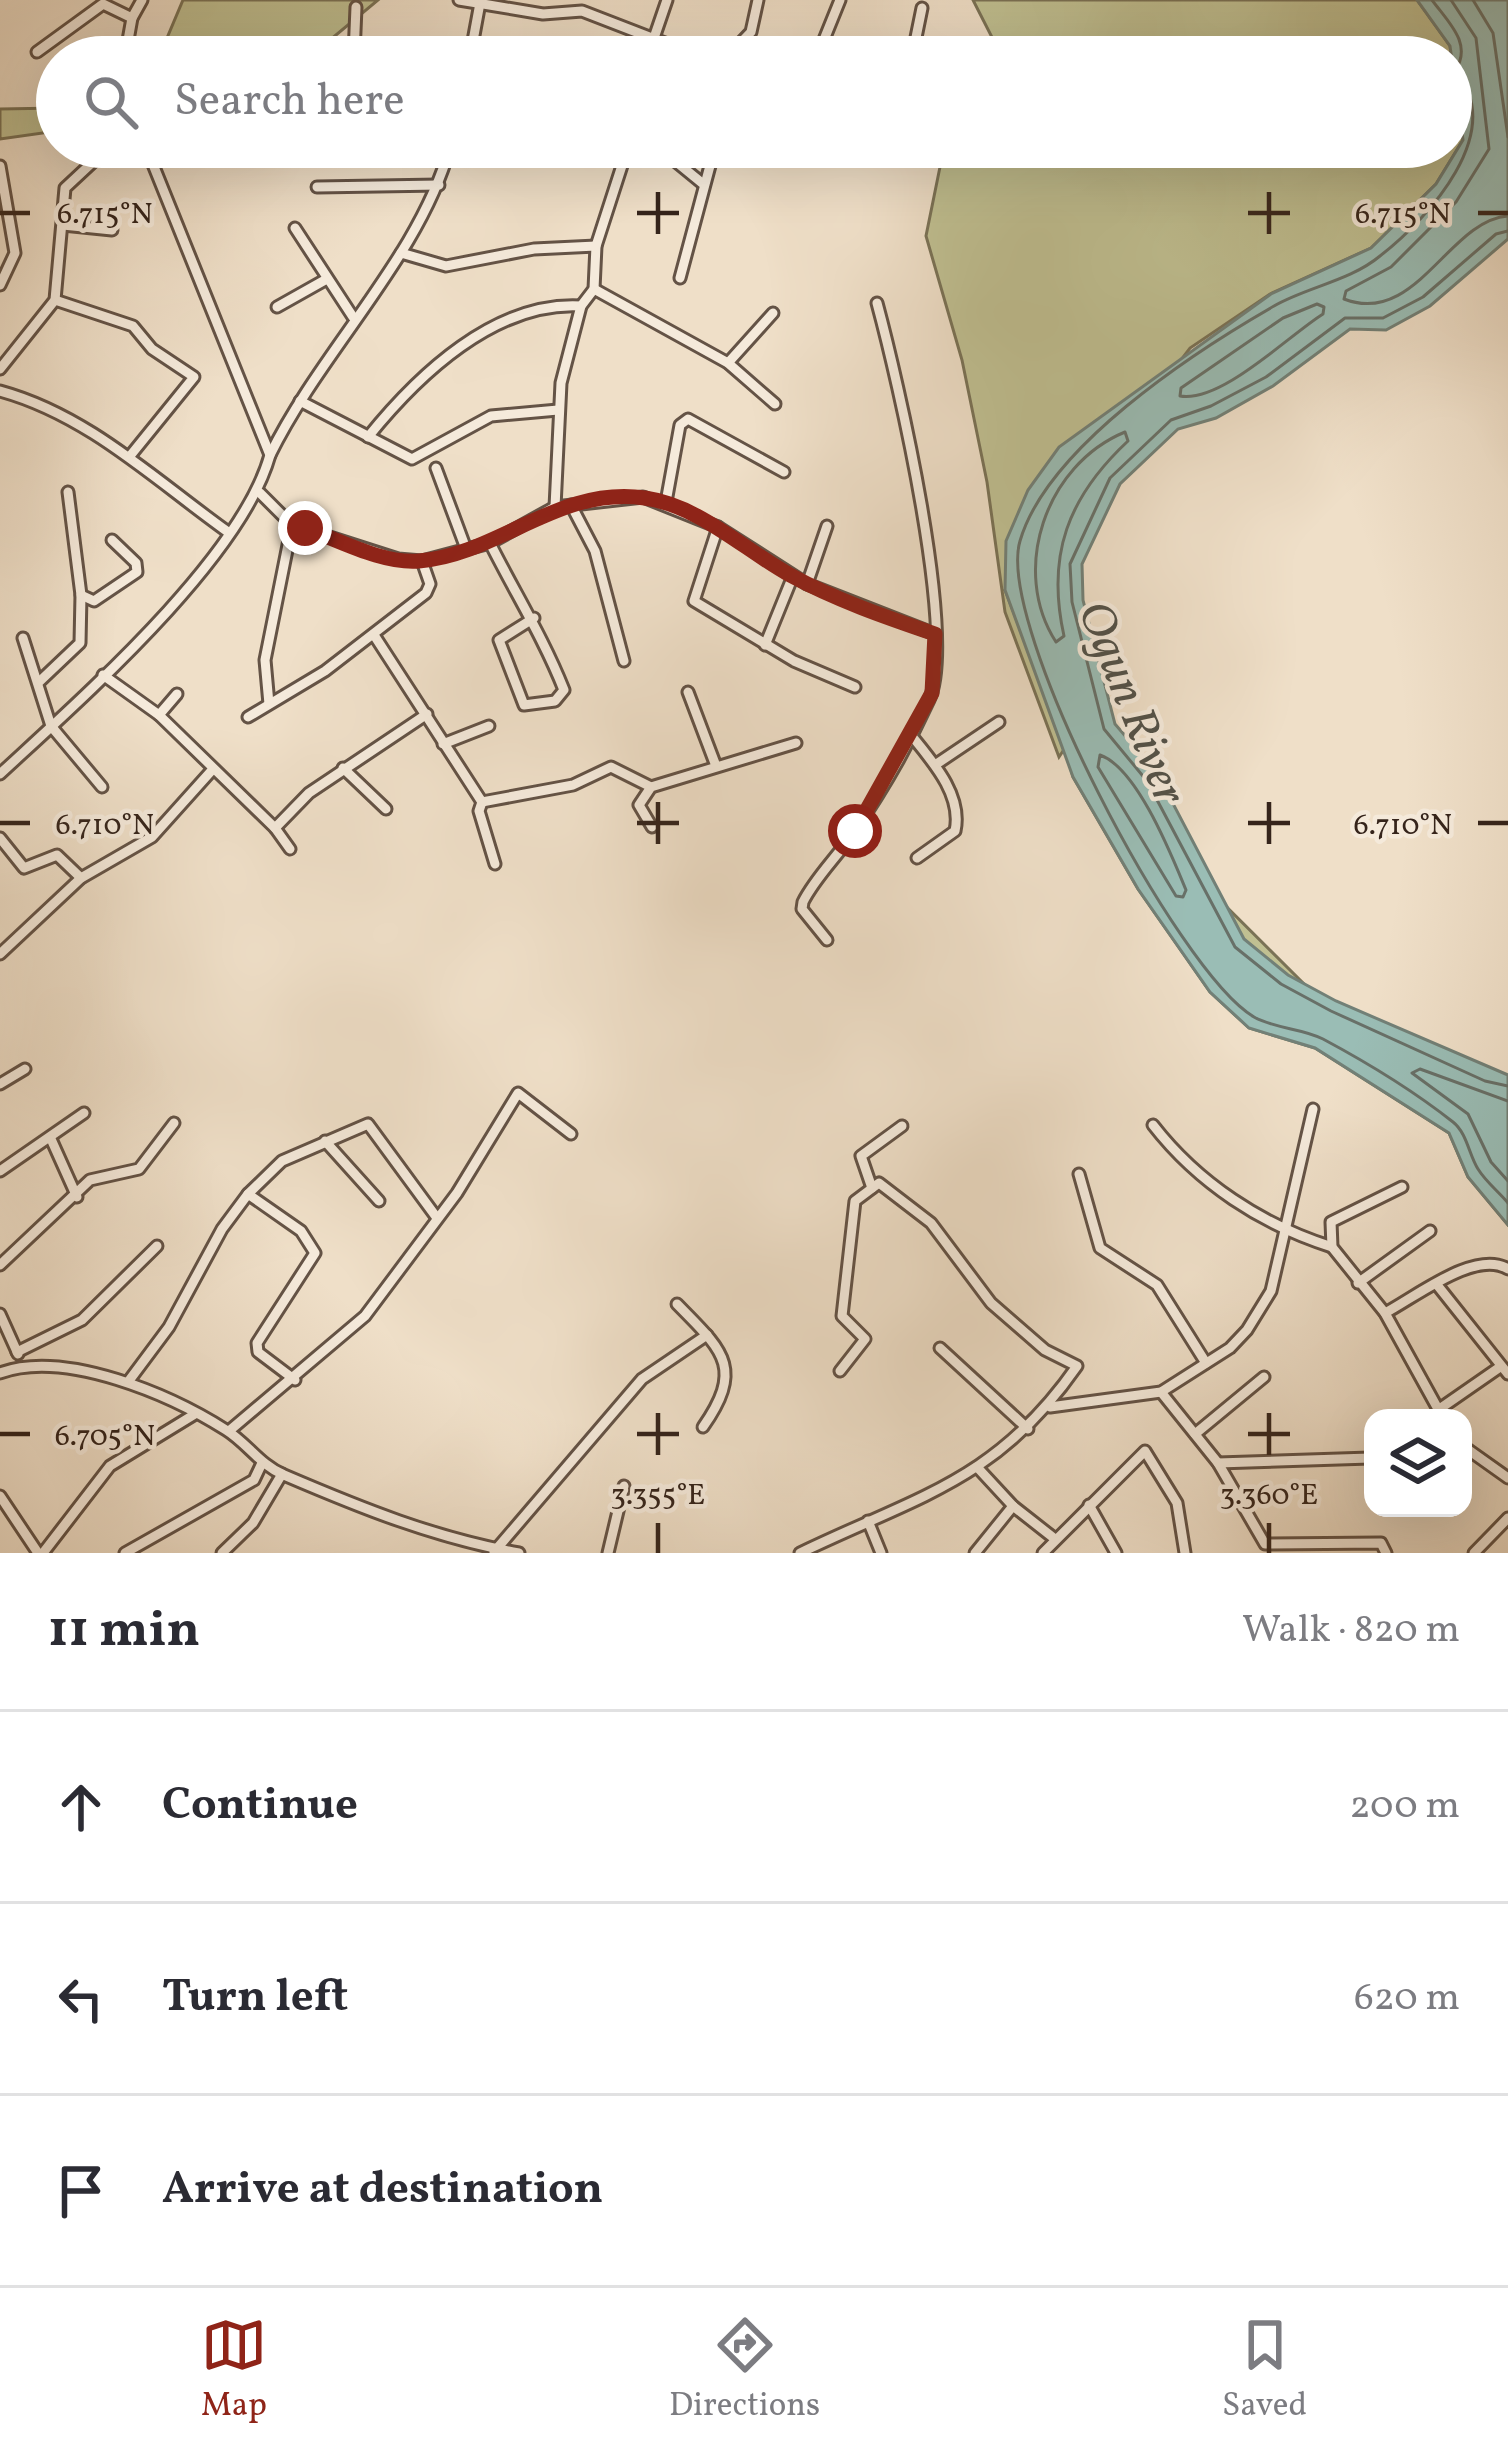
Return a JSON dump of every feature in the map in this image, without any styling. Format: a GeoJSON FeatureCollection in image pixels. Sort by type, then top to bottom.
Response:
{"type":"FeatureCollection","features":[{"type":"Feature","properties":{"kind":"street"},"geometry":{"type":"LineString","coordinates":[[129,36],[142,0]]}},
{"type":"Feature","properties":{"kind":"street"},"geometry":{"type":"LineString","coordinates":[[459,0],[543,14],[582,6],[655,35],[667,0]]}},
{"type":"Feature","properties":{"kind":"street"},"geometry":{"type":"LineString","coordinates":[[747,36],[758,0]]}},
{"type":"Feature","properties":{"kind":"street"},"geometry":{"type":"LineString","coordinates":[[825,36],[840,0]]}},
{"type":"Feature","properties":{"kind":"street"},"geometry":{"type":"LineString","coordinates":[[474,36],[481,2]]}},
{"type":"Feature","properties":{"kind":"street"},"geometry":{"type":"LineString","coordinates":[[59,36],[103,4],[132,18]]}},
{"type":"Feature","properties":{"kind":"street"},"geometry":{"type":"LineString","coordinates":[[355,36],[356,7]]}},
{"type":"Feature","properties":{"kind":"street"},"geometry":{"type":"LineString","coordinates":[[916,36],[922,8]]}},
{"type":"Feature","properties":{"kind":"street"},"geometry":{"type":"LineString","coordinates":[[0,166],[15,253],[0,286]]}},
{"type":"Feature","properties":{"kind":"street"},"geometry":{"type":"LineString","coordinates":[[0,370],[56,300],[65,188],[84,168]]}},
{"type":"Feature","properties":{"kind":"street"},"geometry":{"type":"LineString","coordinates":[[154,168],[270,455]]}},
{"type":"Feature","properties":{"kind":"street"},"geometry":{"type":"LineString","coordinates":[[0,774],[103,675],[260,493],[270,455],[300,401],[400,253],[444,168]]}},
{"type":"Feature","properties":{"kind":"street"},"geometry":{"type":"LineString","coordinates":[[556,507],[558,410],[581,306],[594,289],[596,246],[621,168]]}},
{"type":"Feature","properties":{"kind":"street"},"geometry":{"type":"LineString","coordinates":[[684,168],[702,183]]}},
{"type":"Feature","properties":{"kind":"street"},"geometry":{"type":"LineString","coordinates":[[680,278],[707,168]]}},
{"type":"Feature","properties":{"kind":"street"},"geometry":{"type":"LineString","coordinates":[[317,187],[439,185]]}},
{"type":"Feature","properties":{"kind":"street"},"geometry":{"type":"LineString","coordinates":[[62,226],[112,230]]}},
{"type":"Feature","properties":{"kind":"street"},"geometry":{"type":"LineString","coordinates":[[295,227],[353,317]]}},
{"type":"Feature","properties":{"kind":"street"},"geometry":{"type":"LineString","coordinates":[[400,253],[446,266],[534,249],[596,246]]}},
{"type":"Feature","properties":{"kind":"street"},"geometry":{"type":"LineString","coordinates":[[277,307],[325,280]]}},
{"type":"Feature","properties":{"kind":"street"},"geometry":{"type":"LineString","coordinates":[[594,289],[728,363],[775,404]]}},
{"type":"Feature","properties":{"kind":"street"},"geometry":{"type":"LineString","coordinates":[[56,300],[133,326],[152,349],[194,377],[130,456]]}},
{"type":"Feature","properties":{"kind":"street"},"geometry":{"type":"LineString","coordinates":[[827,940],[802,909],[803,902],[855,831],[932,693],[938,614],[895,369],[877,303]]}},
{"type":"Feature","properties":{"kind":"street"},"geometry":{"type":"LineString","coordinates":[[368,437],[399,399],[448,356],[520,318],[581,306]]}},
{"type":"Feature","properties":{"kind":"street"},"geometry":{"type":"LineString","coordinates":[[728,363],[772,313]]}},
{"type":"Feature","properties":{"kind":"street"},"geometry":{"type":"LineString","coordinates":[[0,391],[39,403],[130,456],[228,532]]}},
{"type":"Feature","properties":{"kind":"street"},"geometry":{"type":"LineString","coordinates":[[300,401],[412,459],[491,416],[558,410]]}},
{"type":"Feature","properties":{"kind":"street"},"geometry":{"type":"LineString","coordinates":[[666,502],[680,425],[688,419],[784,472]]}},
{"type":"Feature","properties":{"kind":"street"},"geometry":{"type":"LineString","coordinates":[[436,468],[465,546]]}},
{"type":"Feature","properties":{"kind":"street"},"geometry":{"type":"LineString","coordinates":[[40,681],[78,649],[81,595],[68,492]]}},
{"type":"Feature","properties":{"kind":"street"},"geometry":{"type":"LineString","coordinates":[[260,493],[292,525],[398,560],[422,561],[490,542],[556,507],[635,497],[666,502],[718,527],[807,584],[935,634]]}},
{"type":"Feature","properties":{"kind":"street"},"geometry":{"type":"LineString","coordinates":[[571,505],[595,551],[624,661]]}},
{"type":"Feature","properties":{"kind":"street"},"geometry":{"type":"LineString","coordinates":[[268,704],[268,637],[292,525]]}},
{"type":"Feature","properties":{"kind":"street"},"geometry":{"type":"LineString","coordinates":[[807,584],[827,526]]}},
{"type":"Feature","properties":{"kind":"street"},"geometry":{"type":"LineString","coordinates":[[718,527],[694,601],[765,645],[855,687]]}},
{"type":"Feature","properties":{"kind":"street"},"geometry":{"type":"LineString","coordinates":[[81,595],[94,601],[137,572],[136,563],[112,540]]}},
{"type":"Feature","properties":{"kind":"street"},"geometry":{"type":"LineString","coordinates":[[490,542],[534,618],[564,694],[556,701],[524,705],[500,640],[534,618]]}},
{"type":"Feature","properties":{"kind":"street"},"geometry":{"type":"LineString","coordinates":[[248,717],[374,635],[426,592],[430,584],[422,561]]}},
{"type":"Feature","properties":{"kind":"street"},"geometry":{"type":"LineString","coordinates":[[765,645],[793,576]]}},
{"type":"Feature","properties":{"kind":"street"},"geometry":{"type":"LineString","coordinates":[[374,635],[482,802]]}},
{"type":"Feature","properties":{"kind":"street"},"geometry":{"type":"LineString","coordinates":[[23,638],[51,726],[102,787]]}},
{"type":"Feature","properties":{"kind":"street"},"geometry":{"type":"LineString","coordinates":[[103,675],[159,716],[275,828],[290,850]]}},
{"type":"Feature","properties":{"kind":"street"},"geometry":{"type":"LineString","coordinates":[[688,692],[716,766]]}},
{"type":"Feature","properties":{"kind":"street"},"geometry":{"type":"LineString","coordinates":[[159,716],[177,694]]}},
{"type":"Feature","properties":{"kind":"street"},"geometry":{"type":"LineString","coordinates":[[275,828],[343,767],[428,714]]}},
{"type":"Feature","properties":{"kind":"street"},"geometry":{"type":"LineString","coordinates":[[935,765],[999,722]]}},
{"type":"Feature","properties":{"kind":"street"},"geometry":{"type":"LineString","coordinates":[[443,744],[489,726]]}},
{"type":"Feature","properties":{"kind":"street"},"geometry":{"type":"LineString","coordinates":[[910,735],[935,765],[958,820],[955,831],[917,858]]}},
{"type":"Feature","properties":{"kind":"street"},"geometry":{"type":"LineString","coordinates":[[652,827],[639,805],[651,787],[796,743]]}},
{"type":"Feature","properties":{"kind":"street"},"geometry":{"type":"LineString","coordinates":[[343,767],[386,809]]}},
{"type":"Feature","properties":{"kind":"street"},"geometry":{"type":"LineString","coordinates":[[482,802],[573,785],[611,767],[651,787]]}},
{"type":"Feature","properties":{"kind":"street"},"geometry":{"type":"LineString","coordinates":[[0,954],[81,878],[152,836],[213,769]]}},
{"type":"Feature","properties":{"kind":"street"},"geometry":{"type":"LineString","coordinates":[[482,802],[479,812],[495,864]]}},
{"type":"Feature","properties":{"kind":"street"},"geometry":{"type":"LineString","coordinates":[[0,838],[24,868],[57,855],[81,878]]}},
{"type":"Feature","properties":{"kind":"street"},"geometry":{"type":"LineString","coordinates":[[0,1084],[26,1069]]}},
{"type":"Feature","properties":{"kind":"street"},"geometry":{"type":"LineString","coordinates":[[230,1432],[365,1316],[437,1218],[518,1093],[571,1134]]}},
{"type":"Feature","properties":{"kind":"street"},"geometry":{"type":"LineString","coordinates":[[1048,1408],[1161,1392],[1230,1348],[1259,1312],[1287,1233],[1312,1109]]}},
{"type":"Feature","properties":{"kind":"street"},"geometry":{"type":"LineString","coordinates":[[0,1171],[84,1113]]}},
{"type":"Feature","properties":{"kind":"street"},"geometry":{"type":"LineString","coordinates":[[0,1265],[95,1177],[139,1169],[174,1124]]}},
{"type":"Feature","properties":{"kind":"street"},"geometry":{"type":"LineString","coordinates":[[128,1382],[169,1327],[222,1229],[248,1193],[282,1161],[368,1124],[437,1218]]}},
{"type":"Feature","properties":{"kind":"street"},"geometry":{"type":"LineString","coordinates":[[1153,1125],[1184,1165],[1287,1233],[1332,1247]]}},
{"type":"Feature","properties":{"kind":"street"},"geometry":{"type":"LineString","coordinates":[[872,1188],[861,1156],[902,1126]]}},
{"type":"Feature","properties":{"kind":"street"},"geometry":{"type":"LineString","coordinates":[[51,1138],[77,1197]]}},
{"type":"Feature","properties":{"kind":"street"},"geometry":{"type":"LineString","coordinates":[[325,1141],[379,1201]]}},
{"type":"Feature","properties":{"kind":"street"},"geometry":{"type":"LineString","coordinates":[[1079,1174],[1100,1247],[1157,1285],[1206,1364]]}},
{"type":"Feature","properties":{"kind":"street"},"geometry":{"type":"LineString","coordinates":[[800,1553],[946,1490],[1028,1430],[1076,1366],[1045,1350],[991,1303],[932,1223],[879,1183],[855,1201],[842,1316],[865,1339],[840,1371]]}},
{"type":"Feature","properties":{"kind":"street"},"geometry":{"type":"LineString","coordinates":[[1402,1186],[1331,1222],[1332,1247],[1385,1313],[1438,1409]]}},
{"type":"Feature","properties":{"kind":"street"},"geometry":{"type":"LineString","coordinates":[[248,1193],[301,1231],[315,1253],[256,1343],[258,1352],[295,1380]]}},
{"type":"Feature","properties":{"kind":"street"},"geometry":{"type":"LineString","coordinates":[[1358,1283],[1430,1231]]}},
{"type":"Feature","properties":{"kind":"street"},"geometry":{"type":"LineString","coordinates":[[17,1352],[82,1320],[157,1246]]}},
{"type":"Feature","properties":{"kind":"street"},"geometry":{"type":"LineString","coordinates":[[1385,1313],[1474,1263],[1491,1260],[1508,1269]]}},
{"type":"Feature","properties":{"kind":"street"},"geometry":{"type":"LineString","coordinates":[[1438,1286],[1504,1371],[1448,1409]]}},
{"type":"Feature","properties":{"kind":"street"},"geometry":{"type":"LineString","coordinates":[[677,1304],[722,1352],[727,1377],[722,1401],[704,1427]]}},
{"type":"Feature","properties":{"kind":"street"},"geometry":{"type":"LineString","coordinates":[[0,1314],[19,1366]]}},
{"type":"Feature","properties":{"kind":"street"},"geometry":{"type":"LineString","coordinates":[[495,1551],[642,1379],[707,1336]]}},
{"type":"Feature","properties":{"kind":"street"},"geometry":{"type":"LineString","coordinates":[[940,1348],[1028,1430]]}},
{"type":"Feature","properties":{"kind":"street"},"geometry":{"type":"LineString","coordinates":[[0,1373],[19,1366],[128,1382],[230,1432],[282,1474],[407,1528],[519,1553]]}},
{"type":"Feature","properties":{"kind":"street"},"geometry":{"type":"LineString","coordinates":[[1195,1434],[1264,1377]]}},
{"type":"Feature","properties":{"kind":"street"},"geometry":{"type":"LineString","coordinates":[[1161,1392],[1218,1463],[1265,1544],[1381,1543],[1386,1553]]}},
{"type":"Feature","properties":{"kind":"street"},"geometry":{"type":"LineString","coordinates":[[0,1496],[41,1553],[110,1466],[195,1414]]}},
{"type":"Feature","properties":{"kind":"street"},"geometry":{"type":"LineString","coordinates":[[1043,1553],[1145,1451],[1177,1503],[1185,1553]]}},
{"type":"Feature","properties":{"kind":"street"},"geometry":{"type":"LineString","coordinates":[[1472,1452],[1508,1478]]}},
{"type":"Feature","properties":{"kind":"street"},"geometry":{"type":"LineString","coordinates":[[1218,1463],[1364,1458]]}},
{"type":"Feature","properties":{"kind":"street"},"geometry":{"type":"LineString","coordinates":[[124,1553],[254,1480],[262,1462]]}},
{"type":"Feature","properties":{"kind":"street"},"geometry":{"type":"LineString","coordinates":[[977,1467],[1013,1506],[1055,1539]]}},
{"type":"Feature","properties":{"kind":"street"},"geometry":{"type":"LineString","coordinates":[[222,1553],[253,1523],[282,1474]]}},
{"type":"Feature","properties":{"kind":"street"},"geometry":{"type":"LineString","coordinates":[[608,1553],[624,1486]]}},
{"type":"Feature","properties":{"kind":"street"},"geometry":{"type":"LineString","coordinates":[[1090,1505],[1116,1553]]}},
{"type":"Feature","properties":{"kind":"street"},"geometry":{"type":"LineString","coordinates":[[975,1553],[1013,1506]]}},
{"type":"Feature","properties":{"kind":"street"},"geometry":{"type":"LineString","coordinates":[[1474,1553],[1508,1518]]}},
{"type":"Feature","properties":{"kind":"street"},"geometry":{"type":"LineString","coordinates":[[868,1521],[881,1553]]}},
{"type":"Feature","properties":{"kind":"green space"},"geometry":{"type":"Polygon","coordinates":[[[183,0],[378,0],[335,36],[168,36],[183,0]]]}},
{"type":"Feature","properties":{"kind":"green space"},"geometry":{"type":"Polygon","coordinates":[[[973,0],[1417,0],[1443,36],[991,36],[973,0]]]}},
{"type":"Feature","properties":{"kind":"green space"},"geometry":{"type":"Polygon","coordinates":[[[36,108],[36,134],[0,139],[0,109],[36,108]]]}},
{"type":"Feature","properties":{"kind":"green space"},"geometry":{"type":"Polygon","coordinates":[[[940,168],[1446,168],[1436,184],[1371,248],[1270,294],[1190,348],[1005,590],[1065,746],[1508,1187],[1508,1225],[1468,1177],[1449,1133],[1315,1048],[1249,1028],[1210,992],[1138,889],[1073,777],[1065,748],[1059,757],[1005,612],[987,482],[962,360],[926,236],[940,168]]]}},
{"type":"Feature","properties":{"kind":"water"},"geometry":{"type":"Polygon","coordinates":[[[1417,0],[1508,0],[1508,239],[1430,306],[1386,330],[1350,329],[1273,386],[1216,418],[1178,429],[1120,484],[1082,564],[1083,600],[1115,724],[1157,773],[1244,939],[1288,975],[1336,1001],[1508,1075],[1508,1225],[1468,1177],[1449,1133],[1315,1048],[1249,1028],[1210,992],[1138,889],[1073,777],[1005,590],[1006,541],[1028,490],[1059,447],[1271,294],[1371,248],[1436,184],[1446,168],[1472,168],[1472,36],[1443,36],[1417,0]]]}},
{"type":"Feature","properties":{"kind":"route"},"geometry":{"type":"LineString","coordinates":[[305,528],[398,560],[422,561],[490,542],[556,507],[643,497],[666,502],[718,527],[807,584],[935,634],[932,693],[855,831]]}},
{"type":"Feature","properties":{"kind":"water label","name":"Ogun River"},"geometry":{"type":"Point","coordinates":[1134,702]}}]}
